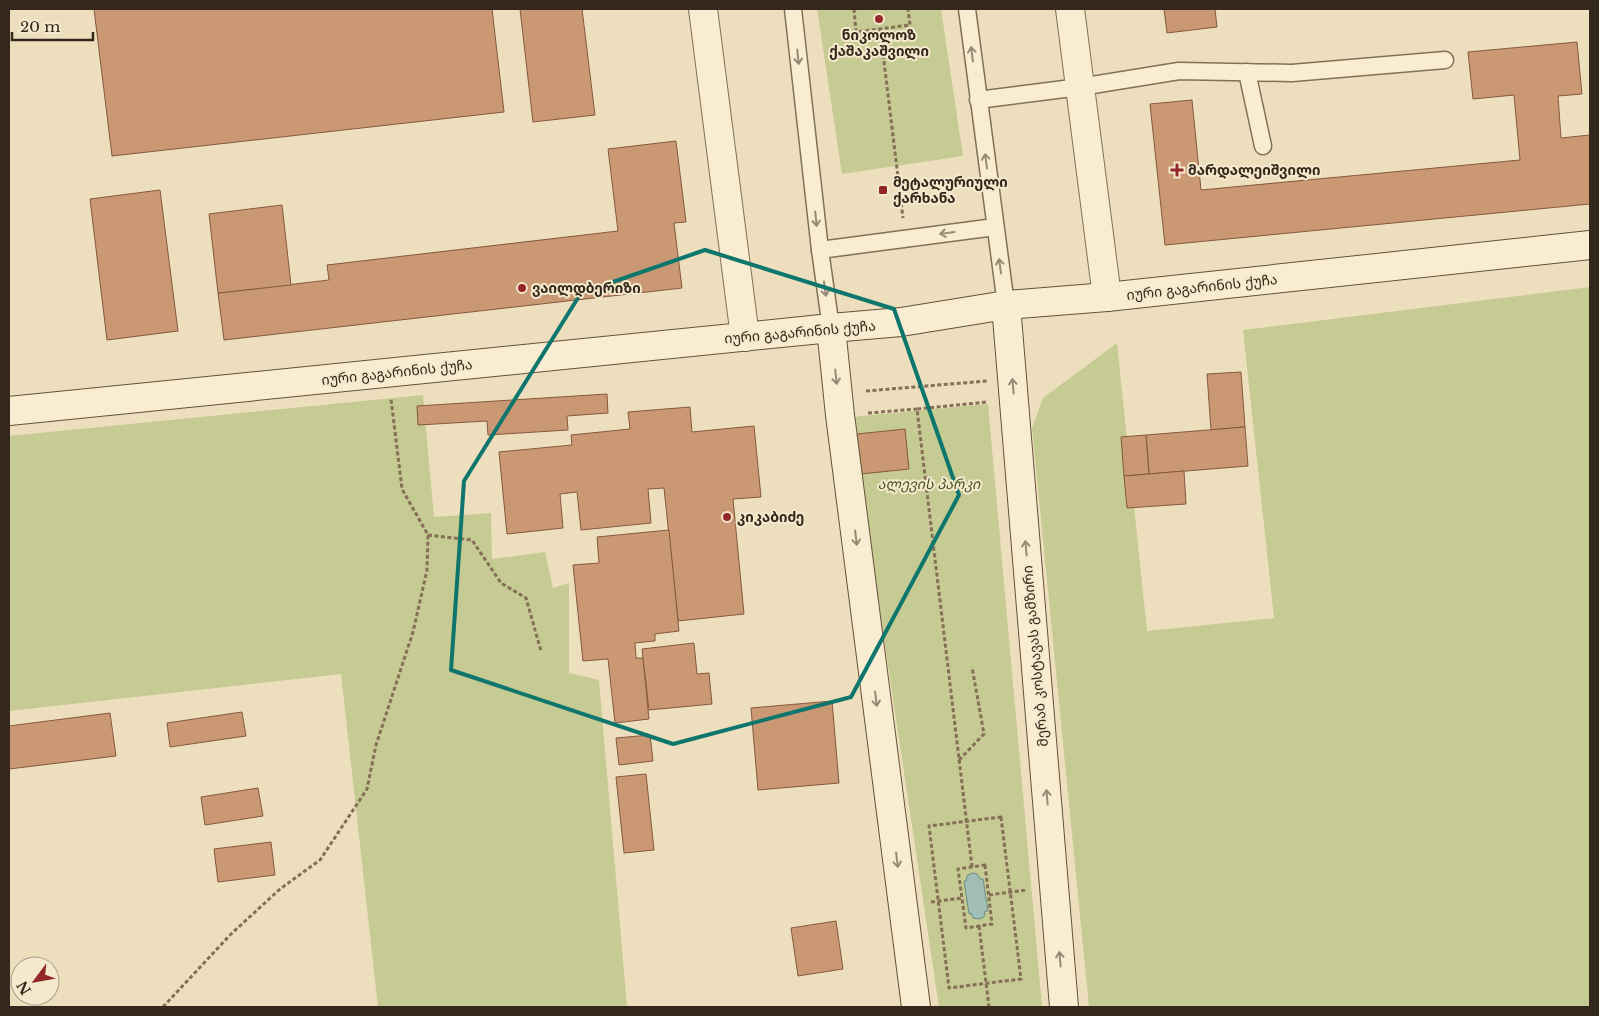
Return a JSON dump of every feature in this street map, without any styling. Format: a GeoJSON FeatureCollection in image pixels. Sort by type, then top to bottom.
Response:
{"type":"FeatureCollection","features":[{"type":"Feature","properties":{"kind":"street"},"geometry":{"type":"LineString","coordinates":[[703,9],[745,337]]}},
{"type":"Feature","properties":{"kind":"street"},"geometry":{"type":"LineString","coordinates":[[1070,9],[1107,297]]}},
{"type":"Feature","properties":{"kind":"street","name":"იური გაგარინის ქუჩა"},"geometry":{"type":"LineString","coordinates":[[9,411],[901,322],[1006,305],[1107,297],[1590,245]]}},
{"type":"Feature","properties":{"kind":"street","name":"მერაბ კოსტავას გამზირი"},"geometry":{"type":"LineString","coordinates":[[1006,305],[1064,1007]]}},
{"type":"Feature","properties":{"kind":"street"},"geometry":{"type":"LineString","coordinates":[[831,328],[839,404],[916,1007]]}},
{"type":"Feature","properties":{"kind":"lane"},"geometry":{"type":"LineString","coordinates":[[793,9],[820,250],[831,328]]}},
{"type":"Feature","properties":{"kind":"lane"},"geometry":{"type":"LineString","coordinates":[[967,9],[1006,305]]}},
{"type":"Feature","properties":{"kind":"lane"},"geometry":{"type":"LineString","coordinates":[[978,100],[1080,87],[1179,71],[1292,73],[1445,60]]}},
{"type":"Feature","properties":{"kind":"lane"},"geometry":{"type":"LineString","coordinates":[[1247,72],[1263,146]]}},
{"type":"Feature","properties":{"kind":"lane"},"geometry":{"type":"LineString","coordinates":[[820,250],[995,227]]}},
{"type":"Feature","properties":{"kind":"path"},"geometry":{"type":"LineString","coordinates":[[854,9],[856,32],[910,26],[908,9]]}},
{"type":"Feature","properties":{"kind":"path"},"geometry":{"type":"LineString","coordinates":[[880,29],[906,239]]}},
{"type":"Feature","properties":{"kind":"path"},"geometry":{"type":"LineString","coordinates":[[163,1007],[230,936],[280,889],[320,860],[367,789],[376,745],[412,632],[427,570],[428,535],[402,489],[388,373]]}},
{"type":"Feature","properties":{"kind":"path"},"geometry":{"type":"LineString","coordinates":[[839,404],[1013,389]]}},
{"type":"Feature","properties":{"kind":"path"},"geometry":{"type":"LineString","coordinates":[[839,404],[917,408],[1013,389]]}},
{"type":"Feature","properties":{"kind":"path"},"geometry":{"type":"LineString","coordinates":[[917,408],[972,867]]}},
{"type":"Feature","properties":{"kind":"path"},"geometry":{"type":"LineString","coordinates":[[428,535],[472,540],[501,584],[526,598],[541,651]]}},
{"type":"Feature","properties":{"kind":"path"},"geometry":{"type":"LineString","coordinates":[[959,760],[984,734],[972,667]]}},
{"type":"Feature","properties":{"kind":"path"},"geometry":{"type":"LineString","coordinates":[[1001,817],[1021,979],[949,988],[929,826],[966,822],[1001,817]]}},
{"type":"Feature","properties":{"kind":"path"},"geometry":{"type":"LineString","coordinates":[[985,865],[992,924],[966,928],[958,869],[972,867],[985,865]]}},
{"type":"Feature","properties":{"kind":"path"},"geometry":{"type":"LineString","coordinates":[[989,895],[1054,887]]}},
{"type":"Feature","properties":{"kind":"path"},"geometry":{"type":"LineString","coordinates":[[979,926],[988,1007]]}},
{"type":"Feature","properties":{"kind":"highlighted area"},"geometry":{"type":"Polygon","coordinates":[[[705,250],[894,309],[959,495],[851,697],[673,744],[451,670],[464,481],[581,293],[705,250]]]}},
{"type":"Feature","properties":{"kind":"green space"},"geometry":{"type":"Polygon","coordinates":[[[817,9],[941,9],[963,156],[842,174],[817,9]]]}},
{"type":"Feature","properties":{"kind":"green space"},"geometry":{"type":"Polygon","coordinates":[[[1590,287],[1590,1007],[1089,1007],[1032,428],[1043,398],[1117,343],[1147,631],[1274,618],[1243,330],[1590,287]]]}},
{"type":"Feature","properties":{"kind":"green space"},"geometry":{"type":"Polygon","coordinates":[[[423,395],[434,517],[491,513],[492,559],[545,552],[553,588],[569,583],[569,673],[599,680],[627,1007],[378,1007],[341,674],[9,711],[9,436],[423,395]]]}},
{"type":"Feature","properties":{"kind":"green space","name":"ალევის პარკი"},"geometry":{"type":"Polygon","coordinates":[[[988,404],[1042,1007],[939,1007],[851,417],[988,404]]]}},
{"type":"Feature","properties":{"kind":"water"},"geometry":{"type":"Polygon","coordinates":[[[972,873],[977,874],[980,879],[983,879],[988,911],[985,911],[984,917],[979,919],[973,918],[971,913],[969,914],[964,881],[972,873]]]}},
{"type":"Feature","properties":{"kind":"building"},"geometry":{"type":"Polygon","coordinates":[[[94,9],[492,9],[504,112],[112,156],[94,9]]]}},
{"type":"Feature","properties":{"kind":"building"},"geometry":{"type":"Polygon","coordinates":[[[520,9],[582,9],[595,115],[533,122],[520,9]]]}},
{"type":"Feature","properties":{"kind":"building"},"geometry":{"type":"Polygon","coordinates":[[[1164,9],[1215,9],[1217,27],[1167,33],[1164,9]]]}},
{"type":"Feature","properties":{"kind":"building"},"geometry":{"type":"Polygon","coordinates":[[[1577,42],[1582,94],[1558,96],[1561,138],[1590,135],[1590,204],[1165,245],[1150,104],[1192,100],[1201,190],[1520,160],[1514,95],[1473,99],[1468,52],[1577,42]]]}},
{"type":"Feature","properties":{"kind":"building"},"geometry":{"type":"Polygon","coordinates":[[[676,141],[686,222],[674,223],[682,288],[224,340],[218,293],[329,280],[327,265],[618,231],[608,149],[676,141]]]}},
{"type":"Feature","properties":{"kind":"building"},"geometry":{"type":"Polygon","coordinates":[[[160,190],[178,331],[107,340],[90,199],[160,190]]]}},
{"type":"Feature","properties":{"kind":"building"},"geometry":{"type":"Polygon","coordinates":[[[282,205],[291,285],[218,293],[209,214],[282,205]]]}},
{"type":"Feature","properties":{"kind":"building"},"geometry":{"type":"Polygon","coordinates":[[[1241,372],[1245,427],[1211,430],[1207,374],[1241,372]]]}},
{"type":"Feature","properties":{"kind":"building"},"geometry":{"type":"Polygon","coordinates":[[[607,394],[608,413],[567,416],[568,430],[488,435],[487,421],[418,425],[417,406],[607,394]]]}},
{"type":"Feature","properties":{"kind":"building"},"geometry":{"type":"Polygon","coordinates":[[[690,407],[692,432],[754,426],[761,497],[733,499],[744,614],[678,621],[664,488],[648,489],[651,523],[581,530],[577,492],[560,494],[563,528],[507,534],[499,452],[572,445],[571,435],[630,429],[628,412],[690,407]]]}},
{"type":"Feature","properties":{"kind":"building"},"geometry":{"type":"Polygon","coordinates":[[[1245,427],[1248,466],[1149,474],[1146,435],[1245,427]]]}},
{"type":"Feature","properties":{"kind":"building"},"geometry":{"type":"Polygon","coordinates":[[[905,429],[909,469],[861,474],[857,434],[905,429]]]}},
{"type":"Feature","properties":{"kind":"building"},"geometry":{"type":"Polygon","coordinates":[[[1146,435],[1149,474],[1124,476],[1121,437],[1146,435]]]}},
{"type":"Feature","properties":{"kind":"building"},"geometry":{"type":"Polygon","coordinates":[[[1184,471],[1186,504],[1127,508],[1124,476],[1184,471]]]}},
{"type":"Feature","properties":{"kind":"building"},"geometry":{"type":"Polygon","coordinates":[[[669,530],[679,631],[655,634],[655,641],[635,643],[636,658],[643,658],[649,719],[615,723],[608,659],[583,661],[573,565],[599,563],[597,537],[669,530]]]}},
{"type":"Feature","properties":{"kind":"building"},"geometry":{"type":"Polygon","coordinates":[[[694,643],[697,674],[709,673],[712,704],[649,710],[642,649],[694,643]]]}},
{"type":"Feature","properties":{"kind":"building"},"geometry":{"type":"Polygon","coordinates":[[[832,701],[839,783],[758,790],[751,708],[832,701]]]}},
{"type":"Feature","properties":{"kind":"building"},"geometry":{"type":"Polygon","coordinates":[[[242,712],[246,736],[170,747],[167,723],[242,712]]]}},
{"type":"Feature","properties":{"kind":"building"},"geometry":{"type":"Polygon","coordinates":[[[110,713],[116,756],[9,769],[9,726],[110,713]]]}},
{"type":"Feature","properties":{"kind":"building"},"geometry":{"type":"Polygon","coordinates":[[[650,735],[653,761],[619,765],[616,738],[650,735]]]}},
{"type":"Feature","properties":{"kind":"building"},"geometry":{"type":"Polygon","coordinates":[[[646,774],[654,850],[624,853],[616,777],[646,774]]]}},
{"type":"Feature","properties":{"kind":"building"},"geometry":{"type":"Polygon","coordinates":[[[258,788],[263,816],[205,825],[201,797],[258,788]]]}},
{"type":"Feature","properties":{"kind":"building"},"geometry":{"type":"Polygon","coordinates":[[[271,842],[275,875],[218,882],[214,849],[271,842]]]}},
{"type":"Feature","properties":{"kind":"building"},"geometry":{"type":"Polygon","coordinates":[[[836,921],[843,969],[798,976],[791,928],[836,921]]]}},
{"type":"Feature","properties":{"kind":"place","name":"ნიკოლოზ ქაშაკაშვილი"},"geometry":{"type":"Point","coordinates":[879,19]}},
{"type":"Feature","properties":{"kind":"place","name":"მარდალეიშვილი"},"geometry":{"type":"Point","coordinates":[1177,170]}},
{"type":"Feature","properties":{"kind":"place","name":"მეტალურიული ქარხანა"},"geometry":{"type":"Point","coordinates":[883,190]}},
{"type":"Feature","properties":{"kind":"place","name":"ვაილდბერიზი"},"geometry":{"type":"Point","coordinates":[522,288]}},
{"type":"Feature","properties":{"kind":"place","name":"კიკაბიძე"},"geometry":{"type":"Point","coordinates":[727,517]}}]}
